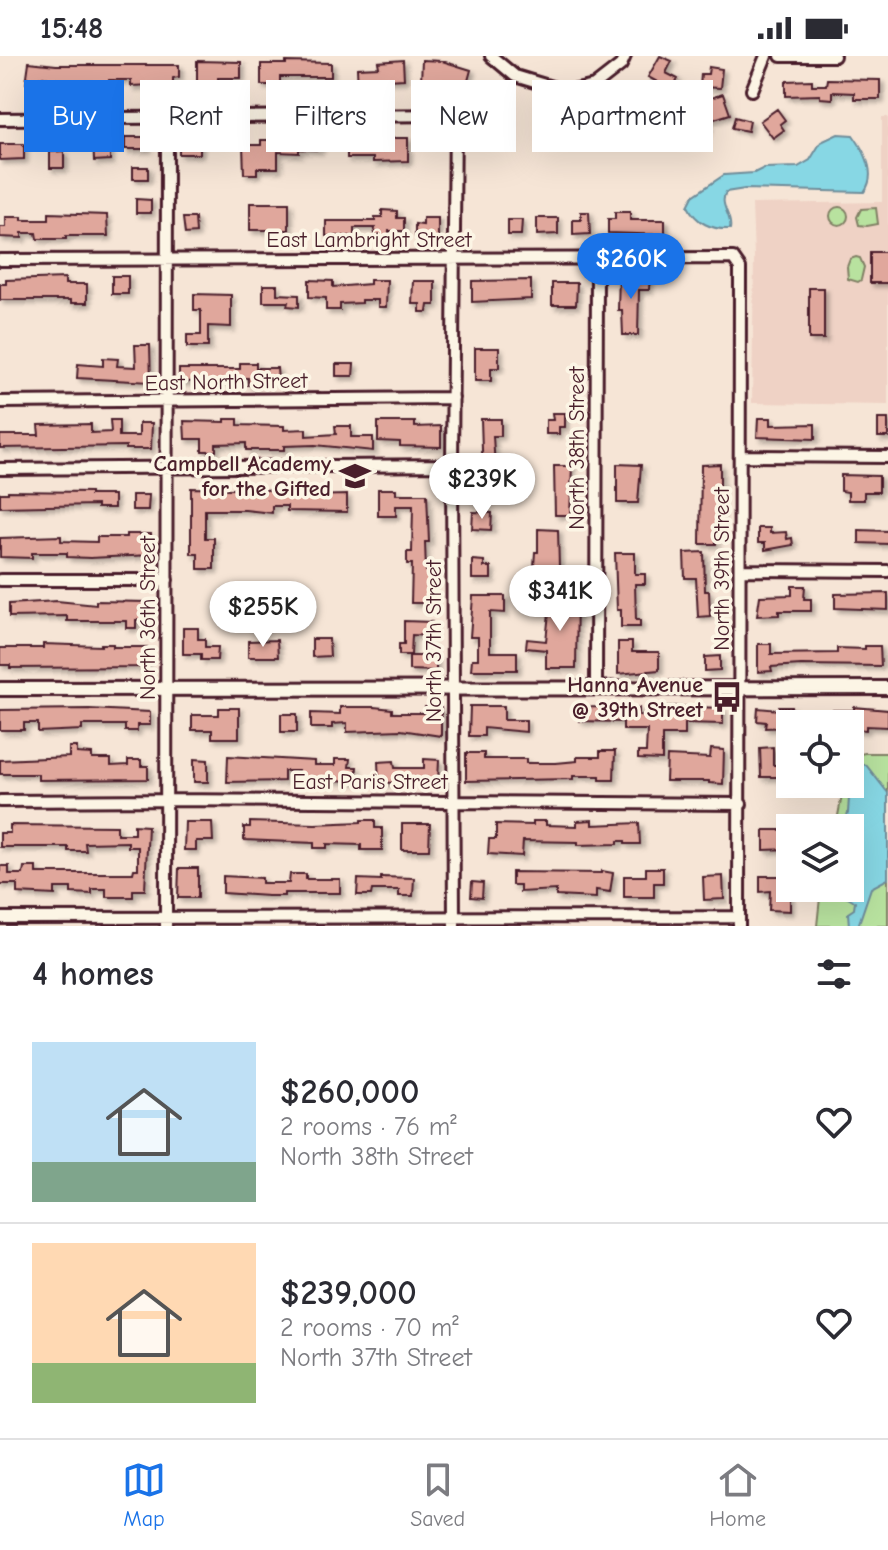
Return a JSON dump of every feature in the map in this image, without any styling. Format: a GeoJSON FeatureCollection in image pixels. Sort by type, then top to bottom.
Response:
{"type":"FeatureCollection","features":[{"type":"Feature","properties":{"kind":"street"},"geometry":{"type":"LineString","coordinates":[[491,56],[515,76],[568,92],[594,86],[621,65],[625,56]]}},
{"type":"Feature","properties":{"kind":"street"},"geometry":{"type":"LineString","coordinates":[[752,90],[766,56]]}},
{"type":"Feature","properties":{"kind":"street"},"geometry":{"type":"LineString","coordinates":[[781,56],[834,56]]}},
{"type":"Feature","properties":{"kind":"street","name":"North 37th Street"},"geometry":{"type":"LineString","coordinates":[[250,117],[455,115],[452,465],[454,922]]}},
{"type":"Feature","properties":{"kind":"street"},"geometry":{"type":"LineString","coordinates":[[0,119],[140,118]]}},
{"type":"Feature","properties":{"kind":"street","name":"North 36th Street"},"geometry":{"type":"LineString","coordinates":[[166,922],[167,152]]}},
{"type":"Feature","properties":{"kind":"street","name":"North 38th Street"},"geometry":{"type":"LineString","coordinates":[[596,687],[597,258]]}},
{"type":"Feature","properties":{"kind":"street","name":"East Lambright Street"},"geometry":{"type":"LineString","coordinates":[[0,260],[733,258],[738,261]]}},
{"type":"Feature","properties":{"kind":"street","name":"North 39th Street"},"geometry":{"type":"LineString","coordinates":[[738,261],[741,456],[739,921]]}},
{"type":"Feature","properties":{"kind":"street","name":"East North Street"},"geometry":{"type":"LineString","coordinates":[[0,402],[453,398]]}},
{"type":"Feature","properties":{"kind":"street"},"geometry":{"type":"LineString","coordinates":[[741,456],[888,457]]}},
{"type":"Feature","properties":{"kind":"street"},"geometry":{"type":"LineString","coordinates":[[0,469],[452,465]]}},
{"type":"Feature","properties":{"kind":"street"},"geometry":{"type":"LineString","coordinates":[[741,570],[888,571]]}},
{"type":"Feature","properties":{"kind":"street"},"geometry":{"type":"LineString","coordinates":[[0,580],[167,580]]}},
{"type":"Feature","properties":{"kind":"street"},"geometry":{"type":"LineString","coordinates":[[0,689],[888,688]]}},
{"type":"Feature","properties":{"kind":"street","name":"East Paris Street"},"geometry":{"type":"LineString","coordinates":[[0,801],[741,804]]}},
{"type":"Feature","properties":{"kind":"street"},"geometry":{"type":"LineString","coordinates":[[0,918],[166,922],[739,921]]}},
{"type":"Feature","properties":{"kind":"shaded area"},"geometry":{"type":"Polygon","coordinates":[[[882,117],[888,117],[888,405],[752,403],[752,204],[882,202],[882,117]]]}},
{"type":"Feature","properties":{"kind":"green space"},"geometry":{"type":"Polygon","coordinates":[[[835,207],[843,207],[848,216],[846,223],[835,225],[830,220],[830,212],[835,207]]]}},
{"type":"Feature","properties":{"kind":"green space"},"geometry":{"type":"Polygon","coordinates":[[[876,208],[878,224],[859,225],[857,217],[861,209],[876,208]]]}},
{"type":"Feature","properties":{"kind":"green space"},"geometry":{"type":"Polygon","coordinates":[[[860,258],[864,267],[858,282],[848,279],[847,267],[850,259],[860,258]]]}},
{"type":"Feature","properties":{"kind":"green space"},"geometry":{"type":"Polygon","coordinates":[[[864,753],[888,753],[888,926],[817,926],[820,902],[864,902],[864,814],[838,814],[841,798],[864,798],[864,753]]]}},
{"type":"Feature","properties":{"kind":"water"},"geometry":{"type":"Polygon","coordinates":[[[838,134],[853,135],[865,155],[870,178],[864,192],[745,189],[726,192],[724,201],[730,229],[705,224],[695,217],[688,206],[693,196],[724,175],[754,173],[764,168],[798,167],[810,160],[821,142],[838,134]]]}},
{"type":"Feature","properties":{"kind":"water"},"geometry":{"type":"Polygon","coordinates":[[[866,765],[888,793],[888,879],[871,888],[858,926],[849,926],[848,913],[854,909],[855,902],[864,902],[864,814],[848,813],[849,798],[864,798],[866,765]]]}},
{"type":"Feature","properties":{"kind":"building"},"geometry":{"type":"Polygon","coordinates":[[[660,56],[672,61],[666,73],[678,79],[654,80],[648,77],[660,56]]]}},
{"type":"Feature","properties":{"kind":"building"},"geometry":{"type":"Polygon","coordinates":[[[403,60],[404,79],[358,80],[357,68],[379,67],[378,62],[403,60]]]}},
{"type":"Feature","properties":{"kind":"building"},"geometry":{"type":"Polygon","coordinates":[[[422,60],[442,61],[471,70],[468,80],[421,80],[422,60]]]}},
{"type":"Feature","properties":{"kind":"building"},"geometry":{"type":"Polygon","coordinates":[[[197,61],[241,62],[241,78],[197,80],[197,61]]]}},
{"type":"Feature","properties":{"kind":"building"},"geometry":{"type":"Polygon","coordinates":[[[29,62],[56,65],[179,65],[179,77],[173,80],[140,80],[140,86],[131,86],[131,80],[56,80],[40,77],[40,80],[26,80],[29,62]]]}},
{"type":"Feature","properties":{"kind":"building"},"geometry":{"type":"Polygon","coordinates":[[[331,63],[331,77],[280,77],[280,80],[266,80],[266,85],[261,85],[261,64],[331,63]]]}},
{"type":"Feature","properties":{"kind":"building"},"geometry":{"type":"Polygon","coordinates":[[[709,67],[722,69],[720,88],[713,88],[713,80],[701,80],[701,74],[708,74],[709,67]]]}},
{"type":"Feature","properties":{"kind":"building"},"geometry":{"type":"Polygon","coordinates":[[[827,79],[880,80],[880,99],[854,99],[854,93],[832,92],[832,99],[820,98],[820,95],[786,96],[786,81],[812,80],[812,85],[826,85],[827,79]]]}},
{"type":"Feature","properties":{"kind":"building"},"geometry":{"type":"Polygon","coordinates":[[[723,94],[730,114],[713,119],[713,97],[723,94]]]}},
{"type":"Feature","properties":{"kind":"building"},"geometry":{"type":"Polygon","coordinates":[[[777,109],[785,120],[780,124],[784,130],[773,138],[760,121],[777,109]]]}},
{"type":"Feature","properties":{"kind":"building"},"geometry":{"type":"Polygon","coordinates":[[[735,117],[750,121],[748,131],[732,128],[735,117]]]}},
{"type":"Feature","properties":{"kind":"building"},"geometry":{"type":"Polygon","coordinates":[[[125,137],[140,137],[140,149],[125,149],[125,137]]]}},
{"type":"Feature","properties":{"kind":"building"},"geometry":{"type":"Polygon","coordinates":[[[395,138],[408,138],[408,161],[373,162],[373,158],[347,158],[347,152],[395,152],[395,138]]]}},
{"type":"Feature","properties":{"kind":"building"},"geometry":{"type":"Polygon","coordinates":[[[261,140],[266,140],[266,152],[278,152],[278,168],[257,168],[257,174],[244,174],[243,152],[250,152],[250,145],[261,145],[261,140]]]}},
{"type":"Feature","properties":{"kind":"building"},"geometry":{"type":"Polygon","coordinates":[[[0,144],[24,144],[24,159],[0,160],[0,144]]]}},
{"type":"Feature","properties":{"kind":"building"},"geometry":{"type":"Polygon","coordinates":[[[50,152],[64,152],[64,168],[50,168],[50,152]]]}},
{"type":"Feature","properties":{"kind":"building"},"geometry":{"type":"Polygon","coordinates":[[[94,152],[110,152],[110,160],[94,161],[94,152]]]}},
{"type":"Feature","properties":{"kind":"building"},"geometry":{"type":"Polygon","coordinates":[[[179,152],[200,152],[200,154],[179,152]]]}},
{"type":"Feature","properties":{"kind":"building"},"geometry":{"type":"Polygon","coordinates":[[[133,167],[148,167],[148,179],[133,179],[133,167]]]}},
{"type":"Feature","properties":{"kind":"building"},"geometry":{"type":"Polygon","coordinates":[[[136,199],[151,200],[151,213],[136,213],[136,199]]]}},
{"type":"Feature","properties":{"kind":"building"},"geometry":{"type":"Polygon","coordinates":[[[250,203],[289,203],[289,230],[250,230],[250,203]]]}},
{"type":"Feature","properties":{"kind":"building"},"geometry":{"type":"Polygon","coordinates":[[[382,210],[397,211],[397,218],[404,218],[404,231],[389,231],[389,238],[374,238],[375,228],[354,228],[354,236],[326,236],[326,221],[375,221],[375,217],[382,217],[382,210]]]}},
{"type":"Feature","properties":{"kind":"building"},"geometry":{"type":"Polygon","coordinates":[[[581,212],[589,212],[590,234],[573,235],[573,220],[581,220],[581,212]]]}},
{"type":"Feature","properties":{"kind":"building"},"geometry":{"type":"Polygon","coordinates":[[[615,212],[630,212],[630,220],[665,220],[665,235],[608,233],[608,219],[615,219],[615,212]]]}},
{"type":"Feature","properties":{"kind":"building"},"geometry":{"type":"Polygon","coordinates":[[[49,213],[107,215],[108,236],[37,239],[36,233],[22,233],[22,238],[0,237],[0,227],[6,227],[6,217],[49,220],[49,213]]]}},
{"type":"Feature","properties":{"kind":"building"},"geometry":{"type":"Polygon","coordinates":[[[183,218],[195,218],[196,233],[185,234],[183,218]]]}},
{"type":"Feature","properties":{"kind":"building"},"geometry":{"type":"Polygon","coordinates":[[[423,218],[438,218],[438,238],[415,237],[415,224],[423,225],[423,218]]]}},
{"type":"Feature","properties":{"kind":"building"},"geometry":{"type":"Polygon","coordinates":[[[537,218],[558,218],[558,234],[537,235],[537,218]]]}},
{"type":"Feature","properties":{"kind":"building"},"geometry":{"type":"Polygon","coordinates":[[[508,220],[522,220],[521,235],[508,235],[508,220]]]}},
{"type":"Feature","properties":{"kind":"building"},"geometry":{"type":"Polygon","coordinates":[[[870,252],[888,252],[888,283],[870,283],[870,252]]]}},
{"type":"Feature","properties":{"kind":"building"},"geometry":{"type":"Polygon","coordinates":[[[619,275],[650,276],[649,290],[639,290],[638,335],[623,335],[622,310],[618,310],[619,275]]]}},
{"type":"Feature","properties":{"kind":"building"},"geometry":{"type":"Polygon","coordinates":[[[112,276],[128,276],[128,294],[112,294],[112,276]]]}},
{"type":"Feature","properties":{"kind":"building"},"geometry":{"type":"Polygon","coordinates":[[[65,278],[65,284],[87,284],[87,303],[71,303],[71,300],[0,300],[0,284],[6,284],[6,280],[65,278]]]}},
{"type":"Feature","properties":{"kind":"building"},"geometry":{"type":"Polygon","coordinates":[[[309,280],[333,281],[333,287],[387,280],[386,307],[378,307],[378,300],[362,300],[362,303],[340,304],[340,310],[326,310],[326,298],[309,297],[309,280]]]}},
{"type":"Feature","properties":{"kind":"building"},"geometry":{"type":"Polygon","coordinates":[[[531,280],[531,299],[472,302],[472,281],[531,280]]]}},
{"type":"Feature","properties":{"kind":"building"},"geometry":{"type":"Polygon","coordinates":[[[413,281],[435,281],[435,305],[428,305],[427,312],[420,312],[420,304],[412,304],[413,281]]]}},
{"type":"Feature","properties":{"kind":"building"},"geometry":{"type":"Polygon","coordinates":[[[552,283],[577,283],[576,305],[552,305],[552,283]]]}},
{"type":"Feature","properties":{"kind":"building"},"geometry":{"type":"Polygon","coordinates":[[[263,285],[277,285],[277,294],[299,295],[299,307],[287,306],[288,302],[263,302],[263,285]]]}},
{"type":"Feature","properties":{"kind":"building"},"geometry":{"type":"Polygon","coordinates":[[[809,288],[824,288],[824,339],[809,339],[809,288]]]}},
{"type":"Feature","properties":{"kind":"building"},"geometry":{"type":"Polygon","coordinates":[[[194,294],[231,295],[231,327],[208,326],[208,347],[187,347],[187,335],[201,335],[201,310],[194,310],[194,294]]]}},
{"type":"Feature","properties":{"kind":"building"},"geometry":{"type":"Polygon","coordinates":[[[135,345],[150,345],[151,382],[77,378],[78,364],[103,366],[103,358],[118,359],[117,366],[136,367],[135,345]]]}},
{"type":"Feature","properties":{"kind":"building"},"geometry":{"type":"Polygon","coordinates":[[[475,348],[499,348],[499,368],[491,368],[491,381],[475,381],[475,348]]]}},
{"type":"Feature","properties":{"kind":"building"},"geometry":{"type":"Polygon","coordinates":[[[240,363],[256,363],[256,368],[277,368],[278,380],[256,380],[256,385],[248,385],[248,378],[179,382],[179,369],[240,369],[240,363]]]}},
{"type":"Feature","properties":{"kind":"building"},"geometry":{"type":"Polygon","coordinates":[[[336,364],[354,364],[353,376],[336,376],[336,364]]]}},
{"type":"Feature","properties":{"kind":"building"},"geometry":{"type":"Polygon","coordinates":[[[552,413],[565,413],[565,427],[559,427],[559,434],[546,434],[546,420],[553,420],[552,413]]]}},
{"type":"Feature","properties":{"kind":"building"},"geometry":{"type":"Polygon","coordinates":[[[758,418],[771,418],[771,425],[815,424],[815,439],[757,437],[758,418]]]}},
{"type":"Feature","properties":{"kind":"building"},"geometry":{"type":"Polygon","coordinates":[[[225,419],[238,419],[238,425],[306,429],[306,436],[336,434],[335,426],[351,426],[351,437],[373,437],[373,451],[315,445],[284,446],[284,450],[246,450],[246,443],[216,444],[216,451],[202,451],[202,439],[185,439],[184,421],[225,422],[225,419]]]}},
{"type":"Feature","properties":{"kind":"building"},"geometry":{"type":"Polygon","coordinates":[[[481,419],[501,419],[501,436],[493,436],[495,467],[500,466],[501,479],[483,480],[481,419]]]}},
{"type":"Feature","properties":{"kind":"building"},"geometry":{"type":"Polygon","coordinates":[[[878,419],[888,419],[888,437],[878,437],[878,419]]]}},
{"type":"Feature","properties":{"kind":"building"},"geometry":{"type":"Polygon","coordinates":[[[110,420],[119,420],[119,436],[139,436],[139,423],[152,423],[151,449],[126,449],[126,446],[0,448],[0,435],[39,435],[38,425],[91,424],[91,433],[111,432],[110,420]]]}},
{"type":"Feature","properties":{"kind":"building"},"geometry":{"type":"Polygon","coordinates":[[[378,422],[415,422],[415,427],[441,426],[441,447],[400,446],[400,442],[378,441],[378,422]]]}},
{"type":"Feature","properties":{"kind":"building"},"geometry":{"type":"Polygon","coordinates":[[[617,464],[641,465],[638,503],[617,503],[617,464]]]}},
{"type":"Feature","properties":{"kind":"building"},"geometry":{"type":"Polygon","coordinates":[[[720,464],[720,526],[716,526],[716,544],[700,544],[701,465],[720,464]]]}},
{"type":"Feature","properties":{"kind":"building"},"geometry":{"type":"Polygon","coordinates":[[[554,466],[572,466],[570,515],[555,515],[554,466]]]}},
{"type":"Feature","properties":{"kind":"building"},"geometry":{"type":"Polygon","coordinates":[[[841,475],[879,476],[879,492],[864,492],[864,500],[848,500],[848,492],[841,491],[841,475]]]}},
{"type":"Feature","properties":{"kind":"building"},"geometry":{"type":"Polygon","coordinates":[[[191,488],[307,491],[307,496],[347,495],[347,512],[287,511],[287,506],[272,506],[272,513],[205,510],[205,538],[214,538],[214,569],[198,569],[198,554],[191,554],[191,488]]]}},
{"type":"Feature","properties":{"kind":"building"},"geometry":{"type":"Polygon","coordinates":[[[378,489],[396,489],[396,494],[427,494],[429,542],[425,542],[426,571],[430,571],[431,603],[411,603],[412,564],[407,564],[407,552],[412,552],[413,506],[396,506],[396,516],[378,516],[378,489]]]}},
{"type":"Feature","properties":{"kind":"building"},"geometry":{"type":"Polygon","coordinates":[[[0,493],[114,495],[114,508],[97,508],[97,505],[0,507],[0,493]]]}},
{"type":"Feature","properties":{"kind":"building"},"geometry":{"type":"Polygon","coordinates":[[[132,495],[149,495],[148,510],[132,510],[132,495]]]}},
{"type":"Feature","properties":{"kind":"building"},"geometry":{"type":"Polygon","coordinates":[[[473,512],[492,513],[491,530],[472,529],[473,512]]]}},
{"type":"Feature","properties":{"kind":"building"},"geometry":{"type":"Polygon","coordinates":[[[758,528],[770,528],[770,533],[786,532],[787,539],[792,538],[793,545],[765,550],[765,543],[758,543],[758,528]]]}},
{"type":"Feature","properties":{"kind":"building"},"geometry":{"type":"Polygon","coordinates":[[[538,529],[558,530],[559,567],[534,566],[535,552],[538,552],[538,529]]]}},
{"type":"Feature","properties":{"kind":"building"},"geometry":{"type":"Polygon","coordinates":[[[859,530],[888,531],[888,544],[859,543],[859,530]]]}},
{"type":"Feature","properties":{"kind":"building"},"geometry":{"type":"Polygon","coordinates":[[[126,534],[151,534],[151,555],[90,558],[67,557],[67,553],[32,553],[32,558],[0,557],[0,538],[61,536],[61,541],[97,542],[97,537],[126,537],[126,534]]]}},
{"type":"Feature","properties":{"kind":"building"},"geometry":{"type":"Polygon","coordinates":[[[704,552],[705,591],[709,591],[710,616],[698,617],[696,578],[685,578],[684,553],[704,552]]]}},
{"type":"Feature","properties":{"kind":"building"},"geometry":{"type":"Polygon","coordinates":[[[615,553],[635,553],[635,574],[645,574],[645,584],[635,584],[636,620],[640,620],[640,627],[621,627],[621,610],[617,610],[615,553]]]}},
{"type":"Feature","properties":{"kind":"building"},"geometry":{"type":"Polygon","coordinates":[[[472,560],[484,561],[484,567],[491,567],[491,579],[472,579],[472,560]]]}},
{"type":"Feature","properties":{"kind":"building"},"geometry":{"type":"Polygon","coordinates":[[[792,586],[805,586],[804,599],[811,599],[811,611],[779,611],[779,615],[757,616],[760,596],[792,595],[792,586]]]}},
{"type":"Feature","properties":{"kind":"building"},"geometry":{"type":"Polygon","coordinates":[[[888,593],[888,610],[835,608],[835,594],[888,593]]]}},
{"type":"Feature","properties":{"kind":"building"},"geometry":{"type":"Polygon","coordinates":[[[551,594],[577,595],[576,668],[546,668],[546,650],[526,648],[527,639],[546,641],[551,594]]]}},
{"type":"Feature","properties":{"kind":"building"},"geometry":{"type":"Polygon","coordinates":[[[473,596],[505,596],[505,613],[490,612],[490,652],[517,652],[517,670],[471,670],[472,659],[478,659],[478,637],[470,637],[473,596]]]}},
{"type":"Feature","properties":{"kind":"building"},"geometry":{"type":"Polygon","coordinates":[[[57,601],[96,605],[96,601],[148,602],[148,620],[136,620],[136,628],[126,628],[126,621],[67,621],[67,616],[9,617],[9,604],[57,601]]]}},
{"type":"Feature","properties":{"kind":"building"},"geometry":{"type":"Polygon","coordinates":[[[404,621],[432,622],[431,636],[412,635],[411,655],[399,655],[399,644],[404,644],[404,621]]]}},
{"type":"Feature","properties":{"kind":"building"},"geometry":{"type":"Polygon","coordinates":[[[183,628],[198,628],[198,639],[205,639],[205,647],[218,647],[217,660],[201,660],[201,654],[183,654],[183,628]]]}},
{"type":"Feature","properties":{"kind":"building"},"geometry":{"type":"Polygon","coordinates":[[[312,639],[329,639],[330,656],[312,657],[312,639]]]}},
{"type":"Feature","properties":{"kind":"building"},"geometry":{"type":"Polygon","coordinates":[[[277,640],[278,657],[248,657],[248,641],[277,640]]]}},
{"type":"Feature","properties":{"kind":"building"},"geometry":{"type":"Polygon","coordinates":[[[618,642],[632,642],[632,652],[659,652],[659,670],[618,674],[618,642]]]}},
{"type":"Feature","properties":{"kind":"building"},"geometry":{"type":"Polygon","coordinates":[[[43,644],[147,647],[147,667],[10,668],[10,665],[0,665],[0,648],[43,648],[43,644]]]}},
{"type":"Feature","properties":{"kind":"building"},"geometry":{"type":"Polygon","coordinates":[[[758,644],[771,644],[771,654],[837,653],[837,648],[880,646],[881,666],[801,665],[771,667],[772,671],[758,672],[758,644]]]}},
{"type":"Feature","properties":{"kind":"building"},"geometry":{"type":"Polygon","coordinates":[[[409,656],[436,656],[436,671],[409,670],[409,656]]]}},
{"type":"Feature","properties":{"kind":"building"},"geometry":{"type":"Polygon","coordinates":[[[720,656],[720,670],[705,671],[705,657],[720,656]]]}},
{"type":"Feature","properties":{"kind":"building"},"geometry":{"type":"Polygon","coordinates":[[[470,706],[504,706],[504,720],[526,720],[526,732],[484,728],[484,736],[469,736],[470,706]]]}},
{"type":"Feature","properties":{"kind":"building"},"geometry":{"type":"Polygon","coordinates":[[[666,706],[723,708],[723,724],[685,723],[685,735],[662,735],[662,760],[638,759],[638,752],[646,752],[647,730],[623,730],[623,722],[580,721],[581,707],[639,708],[639,715],[666,716],[666,706]]]}},
{"type":"Feature","properties":{"kind":"building"},"geometry":{"type":"Polygon","coordinates":[[[340,707],[392,709],[392,713],[425,713],[425,707],[441,708],[441,736],[401,730],[347,732],[347,723],[332,724],[332,728],[311,728],[311,713],[340,714],[340,707]]]}},
{"type":"Feature","properties":{"kind":"building"},"geometry":{"type":"Polygon","coordinates":[[[854,707],[888,710],[888,727],[866,726],[864,730],[864,710],[854,710],[854,707]]]}},
{"type":"Feature","properties":{"kind":"building"},"geometry":{"type":"Polygon","coordinates":[[[219,708],[239,708],[239,738],[212,738],[212,730],[192,730],[192,715],[219,715],[219,708]]]}},
{"type":"Feature","properties":{"kind":"building"},"geometry":{"type":"Polygon","coordinates":[[[758,708],[779,710],[776,710],[776,728],[765,728],[766,722],[757,721],[758,708]]]}},
{"type":"Feature","properties":{"kind":"building"},"geometry":{"type":"Polygon","coordinates":[[[0,710],[150,712],[150,725],[137,725],[137,731],[125,731],[125,725],[82,725],[82,730],[38,732],[38,723],[24,723],[24,730],[0,730],[0,710]]]}},
{"type":"Feature","properties":{"kind":"building"},"geometry":{"type":"Polygon","coordinates":[[[281,714],[297,714],[297,732],[281,732],[281,714]]]}},
{"type":"Feature","properties":{"kind":"building"},"geometry":{"type":"Polygon","coordinates":[[[69,747],[77,747],[77,753],[92,754],[92,759],[111,759],[111,766],[128,765],[128,760],[141,760],[141,766],[148,766],[148,779],[38,780],[38,774],[0,774],[0,760],[69,757],[69,747]]]}},
{"type":"Feature","properties":{"kind":"building"},"geometry":{"type":"Polygon","coordinates":[[[773,747],[776,777],[761,777],[760,748],[773,747]]]}},
{"type":"Feature","properties":{"kind":"building"},"geometry":{"type":"Polygon","coordinates":[[[711,749],[724,750],[723,784],[666,781],[667,756],[710,758],[711,749]]]}},
{"type":"Feature","properties":{"kind":"building"},"geometry":{"type":"Polygon","coordinates":[[[600,751],[615,751],[614,780],[600,780],[600,776],[573,776],[573,779],[466,781],[466,753],[484,753],[484,759],[556,763],[577,761],[577,757],[600,757],[600,751]]]}},
{"type":"Feature","properties":{"kind":"building"},"geometry":{"type":"Polygon","coordinates":[[[228,756],[314,761],[314,765],[335,765],[335,759],[350,759],[349,767],[357,767],[356,781],[298,779],[298,771],[284,771],[284,781],[227,782],[228,756]]]}},
{"type":"Feature","properties":{"kind":"building"},"geometry":{"type":"Polygon","coordinates":[[[194,759],[208,760],[208,782],[194,782],[194,759]]]}},
{"type":"Feature","properties":{"kind":"building"},"geometry":{"type":"Polygon","coordinates":[[[424,759],[439,760],[438,781],[417,779],[417,782],[379,783],[378,762],[394,761],[395,768],[424,768],[424,759]]]}},
{"type":"Feature","properties":{"kind":"building"},"geometry":{"type":"Polygon","coordinates":[[[375,820],[375,828],[382,828],[382,850],[361,850],[361,845],[327,844],[327,848],[314,848],[314,843],[244,840],[244,827],[250,827],[250,822],[315,824],[375,820]]]}},
{"type":"Feature","properties":{"kind":"building"},"geometry":{"type":"Polygon","coordinates":[[[592,820],[592,825],[639,823],[640,844],[625,844],[625,841],[578,845],[578,842],[523,841],[522,856],[488,854],[489,839],[496,839],[496,824],[533,825],[533,821],[546,821],[546,825],[577,826],[577,821],[592,820]]]}},
{"type":"Feature","properties":{"kind":"building"},"geometry":{"type":"Polygon","coordinates":[[[185,822],[212,822],[213,841],[196,841],[196,850],[184,850],[185,822]]]}},
{"type":"Feature","properties":{"kind":"building"},"geometry":{"type":"Polygon","coordinates":[[[402,824],[430,824],[429,850],[402,850],[402,824]]]}},
{"type":"Feature","properties":{"kind":"building"},"geometry":{"type":"Polygon","coordinates":[[[10,825],[117,826],[117,834],[134,834],[134,825],[148,826],[145,890],[133,890],[133,897],[106,897],[106,889],[92,889],[92,894],[71,893],[71,888],[55,888],[55,895],[17,893],[17,884],[0,884],[0,866],[9,866],[9,874],[23,874],[24,867],[36,867],[36,873],[133,873],[134,869],[138,869],[138,847],[128,847],[128,842],[85,843],[86,851],[68,851],[68,847],[0,847],[0,833],[10,833],[10,825]]]}},
{"type":"Feature","properties":{"kind":"building"},"geometry":{"type":"Polygon","coordinates":[[[764,830],[776,830],[776,850],[764,850],[764,830]]]}},
{"type":"Feature","properties":{"kind":"building"},"geometry":{"type":"Polygon","coordinates":[[[179,868],[198,868],[198,898],[178,898],[179,868]]]}},
{"type":"Feature","properties":{"kind":"building"},"geometry":{"type":"Polygon","coordinates":[[[646,868],[663,868],[663,883],[654,883],[654,897],[624,897],[624,876],[646,876],[646,868]]]}},
{"type":"Feature","properties":{"kind":"building"},"geometry":{"type":"Polygon","coordinates":[[[512,872],[613,873],[610,892],[596,890],[596,898],[556,896],[556,890],[520,892],[520,885],[512,885],[512,872]]]}},
{"type":"Feature","properties":{"kind":"building"},"geometry":{"type":"Polygon","coordinates":[[[290,874],[306,874],[306,879],[340,879],[340,893],[268,896],[223,893],[223,876],[262,878],[262,883],[289,883],[290,874]]]}},
{"type":"Feature","properties":{"kind":"building"},"geometry":{"type":"Polygon","coordinates":[[[723,876],[724,899],[704,900],[703,877],[723,876]]]}},
{"type":"Feature","properties":{"kind":"building"},"geometry":{"type":"Polygon","coordinates":[[[760,876],[776,876],[776,902],[790,902],[790,911],[769,910],[770,891],[760,892],[760,876]]]}},
{"type":"Feature","properties":{"kind":"building"},"geometry":{"type":"Polygon","coordinates":[[[381,877],[414,878],[413,896],[399,896],[399,890],[372,890],[371,895],[357,895],[358,879],[381,880],[381,877]]]}},
{"type":"Feature","properties":{"kind":"building"},"geometry":{"type":"Polygon","coordinates":[[[472,882],[483,883],[482,898],[471,897],[472,882]]]}},
{"type":"Feature","properties":{"kind":"place","name":"Campbell Academy for the Gifted"},"geometry":{"type":"Point","coordinates":[355,476]}},
{"type":"Feature","properties":{"kind":"place","name":"Hanna Avenue @ 39th Street"},"geometry":{"type":"Point","coordinates":[727,697]}}]}
